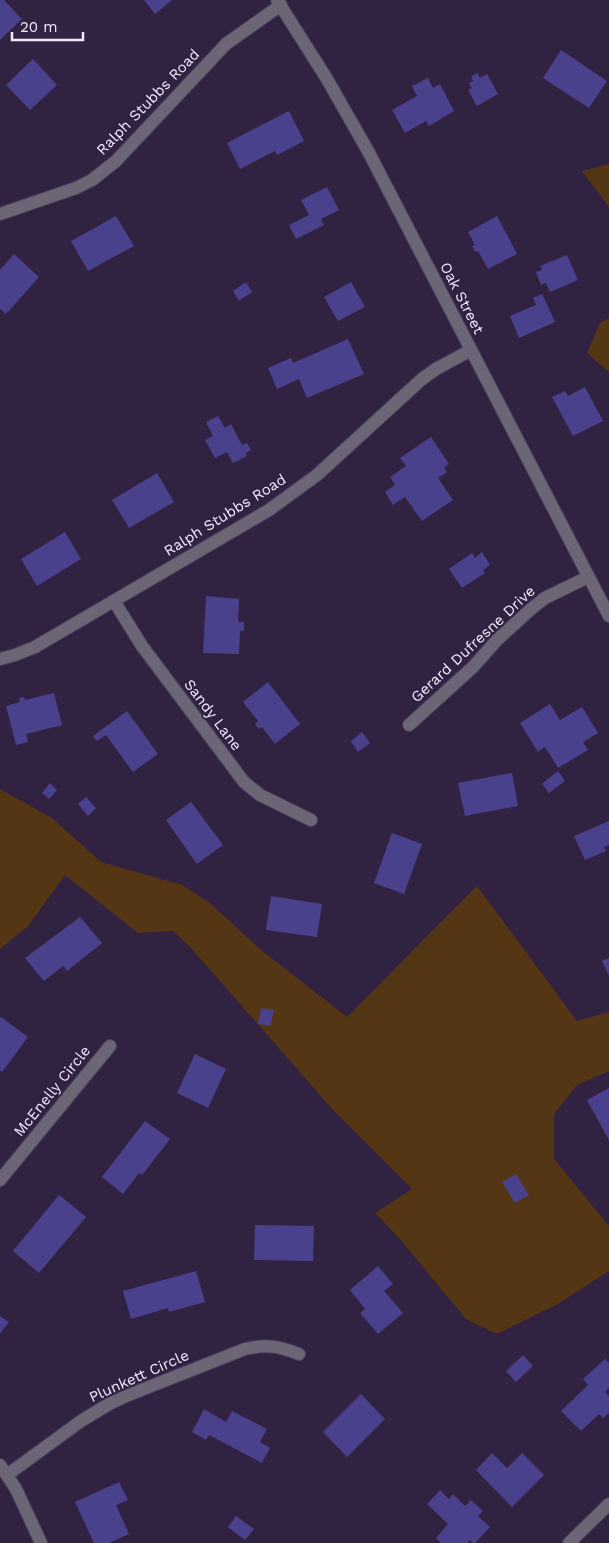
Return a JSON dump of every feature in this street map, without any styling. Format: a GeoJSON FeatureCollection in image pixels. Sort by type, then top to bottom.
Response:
{"type":"FeatureCollection","features":[{"type":"Feature","properties":{"kind":"street","name":"Ralph Stubbs Road"},"geometry":{"type":"LineString","coordinates":[[0,214],[76,188],[99,175],[116,161],[226,44],[279,2]]}},
{"type":"Feature","properties":{"kind":"street","name":"Oak Street"},"geometry":{"type":"LineString","coordinates":[[279,2],[328,78],[349,116],[609,616]]}},
{"type":"Feature","properties":{"kind":"street","name":"Ralph Stubbs Road"},"geometry":{"type":"LineString","coordinates":[[0,659],[29,650],[269,510],[317,475],[422,379],[471,350]]}},
{"type":"Feature","properties":{"kind":"street","name":"Gerard Dufresne Drive"},"geometry":{"type":"LineString","coordinates":[[409,725],[473,667],[497,640],[531,609],[545,598],[588,577]]}},
{"type":"Feature","properties":{"kind":"street","name":"Sandy Lane"},"geometry":{"type":"LineString","coordinates":[[114,601],[142,646],[244,782],[260,795],[311,820]]}},
{"type":"Feature","properties":{"kind":"street","name":"McEnelly Circle"},"geometry":{"type":"LineString","coordinates":[[0,1180],[110,1046]]}},
{"type":"Feature","properties":{"kind":"street","name":"Plunkett Circle"},"geometry":{"type":"LineString","coordinates":[[4,1470],[95,1412],[126,1396],[245,1349],[272,1345],[299,1354]]}},
{"type":"Feature","properties":{"kind":"street"},"geometry":{"type":"LineString","coordinates":[[4,1470],[22,1501],[41,1543]]}},
{"type":"Feature","properties":{"kind":"street"},"geometry":{"type":"LineString","coordinates":[[569,1543],[609,1504]]}},
{"type":"Feature","properties":{"kind":"shaded area"},"geometry":{"type":"Polygon","coordinates":[[[609,164],[609,207],[582,171],[609,164]]]}},
{"type":"Feature","properties":{"kind":"shaded area"},"geometry":{"type":"Polygon","coordinates":[[[609,318],[609,372],[587,353],[600,323],[609,318]]]}},
{"type":"Feature","properties":{"kind":"shaded area"},"geometry":{"type":"Polygon","coordinates":[[[0,789],[52,818],[101,862],[182,885],[210,903],[261,950],[347,1017],[477,886],[577,1021],[609,1012],[609,1071],[577,1085],[554,1114],[554,1159],[609,1226],[609,1271],[556,1305],[497,1334],[466,1319],[400,1239],[375,1213],[412,1189],[334,1111],[191,948],[173,931],[138,933],[65,875],[28,926],[0,949],[0,789]]]}},
{"type":"Feature","properties":{"kind":"building"},"geometry":{"type":"Polygon","coordinates":[[[0,0],[4,0],[22,19],[0,40],[0,0]]]}},
{"type":"Feature","properties":{"kind":"building"},"geometry":{"type":"Polygon","coordinates":[[[144,0],[172,0],[155,14],[144,0]]]}},
{"type":"Feature","properties":{"kind":"building"},"geometry":{"type":"Polygon","coordinates":[[[561,50],[607,81],[589,108],[543,78],[561,50]]]}},
{"type":"Feature","properties":{"kind":"building"},"geometry":{"type":"Polygon","coordinates":[[[33,59],[57,85],[30,110],[6,85],[33,59]]]}},
{"type":"Feature","properties":{"kind":"building"},"geometry":{"type":"Polygon","coordinates":[[[477,73],[480,78],[487,74],[498,94],[477,106],[468,90],[472,88],[469,83],[473,81],[471,77],[477,73]]]}},
{"type":"Feature","properties":{"kind":"building"},"geometry":{"type":"Polygon","coordinates":[[[428,78],[433,88],[440,84],[454,111],[429,126],[426,121],[405,133],[392,110],[417,96],[412,86],[428,78]]]}},
{"type":"Feature","properties":{"kind":"building"},"geometry":{"type":"Polygon","coordinates":[[[289,111],[304,141],[277,155],[275,151],[240,169],[227,143],[289,111]]]}},
{"type":"Feature","properties":{"kind":"building"},"geometry":{"type":"Polygon","coordinates":[[[327,187],[339,210],[321,219],[324,225],[296,239],[289,225],[309,215],[301,200],[327,187]]]}},
{"type":"Feature","properties":{"kind":"building"},"geometry":{"type":"Polygon","coordinates":[[[116,216],[134,246],[88,271],[71,241],[116,216]]]}},
{"type":"Feature","properties":{"kind":"building"},"geometry":{"type":"Polygon","coordinates":[[[497,216],[517,254],[488,269],[478,251],[475,252],[472,246],[475,245],[468,232],[497,216]]]}},
{"type":"Feature","properties":{"kind":"building"},"geometry":{"type":"Polygon","coordinates":[[[14,254],[39,277],[6,314],[0,309],[0,270],[14,254]]]}},
{"type":"Feature","properties":{"kind":"building"},"geometry":{"type":"Polygon","coordinates":[[[567,255],[578,280],[550,292],[546,283],[541,285],[536,272],[542,270],[540,266],[567,255]]]}},
{"type":"Feature","properties":{"kind":"building"},"geometry":{"type":"Polygon","coordinates":[[[246,282],[252,292],[239,301],[233,291],[246,282]]]}},
{"type":"Feature","properties":{"kind":"building"},"geometry":{"type":"Polygon","coordinates":[[[351,282],[365,307],[338,321],[324,297],[351,282]]]}},
{"type":"Feature","properties":{"kind":"building"},"geometry":{"type":"Polygon","coordinates":[[[542,294],[555,322],[519,338],[510,316],[536,305],[533,298],[542,294]]]}},
{"type":"Feature","properties":{"kind":"building"},"geometry":{"type":"Polygon","coordinates":[[[348,339],[364,374],[307,398],[299,379],[277,389],[268,368],[291,358],[293,363],[348,339]]]}},
{"type":"Feature","properties":{"kind":"building"},"geometry":{"type":"Polygon","coordinates":[[[585,387],[603,421],[573,436],[552,397],[565,391],[568,396],[585,387]]]}},
{"type":"Feature","properties":{"kind":"building"},"geometry":{"type":"Polygon","coordinates":[[[218,416],[225,428],[231,424],[242,445],[247,443],[251,450],[246,453],[247,456],[233,463],[227,452],[215,458],[205,440],[213,436],[206,422],[218,416]]]}},
{"type":"Feature","properties":{"kind":"building"},"geometry":{"type":"Polygon","coordinates":[[[431,437],[449,464],[444,468],[447,472],[438,478],[453,500],[422,521],[405,497],[393,505],[385,492],[395,485],[390,477],[406,466],[400,458],[431,437]]]}},
{"type":"Feature","properties":{"kind":"building"},"geometry":{"type":"Polygon","coordinates":[[[157,473],[174,502],[129,528],[112,500],[157,473]]]}},
{"type":"Feature","properties":{"kind":"building"},"geometry":{"type":"Polygon","coordinates":[[[65,532],[81,559],[37,586],[21,559],[65,532]]]}},
{"type":"Feature","properties":{"kind":"building"},"geometry":{"type":"Polygon","coordinates":[[[482,552],[490,565],[483,570],[485,573],[462,588],[449,569],[472,553],[475,558],[482,552]]]}},
{"type":"Feature","properties":{"kind":"building"},"geometry":{"type":"Polygon","coordinates":[[[206,596],[239,599],[238,622],[244,622],[244,631],[240,631],[239,654],[203,653],[206,596]]]}},
{"type":"Feature","properties":{"kind":"building"},"geometry":{"type":"Polygon","coordinates":[[[268,682],[300,724],[275,744],[262,727],[259,729],[255,724],[258,721],[243,702],[268,682]]]}},
{"type":"Feature","properties":{"kind":"building"},"geometry":{"type":"Polygon","coordinates":[[[54,693],[62,725],[26,734],[28,742],[16,745],[6,706],[20,702],[19,698],[24,697],[25,700],[54,693]]]}},
{"type":"Feature","properties":{"kind":"building"},"geometry":{"type":"Polygon","coordinates":[[[550,704],[560,720],[582,707],[598,733],[583,742],[588,750],[558,768],[545,747],[538,752],[520,723],[550,704]]]}},
{"type":"Feature","properties":{"kind":"building"},"geometry":{"type":"Polygon","coordinates":[[[127,711],[158,754],[133,772],[106,735],[97,741],[93,736],[127,711]]]}},
{"type":"Feature","properties":{"kind":"building"},"geometry":{"type":"Polygon","coordinates":[[[362,732],[370,743],[358,752],[351,741],[362,732]]]}},
{"type":"Feature","properties":{"kind":"building"},"geometry":{"type":"Polygon","coordinates":[[[558,771],[565,781],[549,793],[542,784],[558,771]]]}},
{"type":"Feature","properties":{"kind":"building"},"geometry":{"type":"Polygon","coordinates":[[[512,773],[518,806],[465,816],[458,783],[512,773]]]}},
{"type":"Feature","properties":{"kind":"building"},"geometry":{"type":"Polygon","coordinates":[[[50,783],[57,790],[49,799],[42,793],[50,783]]]}},
{"type":"Feature","properties":{"kind":"building"},"geometry":{"type":"Polygon","coordinates":[[[86,797],[96,808],[88,816],[78,804],[86,797]]]}},
{"type":"Feature","properties":{"kind":"building"},"geometry":{"type":"Polygon","coordinates":[[[191,802],[223,845],[197,864],[166,820],[191,802]]]}},
{"type":"Feature","properties":{"kind":"building"},"geometry":{"type":"Polygon","coordinates":[[[609,821],[609,845],[604,847],[606,851],[585,860],[574,836],[609,821]]]}},
{"type":"Feature","properties":{"kind":"building"},"geometry":{"type":"Polygon","coordinates":[[[392,833],[422,844],[404,894],[374,883],[392,833]]]}},
{"type":"Feature","properties":{"kind":"building"},"geometry":{"type":"Polygon","coordinates":[[[271,896],[322,904],[317,937],[266,930],[271,896]]]}},
{"type":"Feature","properties":{"kind":"building"},"geometry":{"type":"Polygon","coordinates":[[[80,917],[102,943],[67,971],[63,966],[44,981],[25,958],[80,917]]]}},
{"type":"Feature","properties":{"kind":"building"},"geometry":{"type":"Polygon","coordinates":[[[609,958],[609,976],[602,961],[609,958]]]}},
{"type":"Feature","properties":{"kind":"building"},"geometry":{"type":"Polygon","coordinates":[[[261,1008],[274,1010],[270,1026],[258,1024],[261,1008]]]}},
{"type":"Feature","properties":{"kind":"building"},"geometry":{"type":"Polygon","coordinates":[[[1,1017],[28,1037],[2,1072],[0,1070],[1,1017]]]}},
{"type":"Feature","properties":{"kind":"building"},"geometry":{"type":"Polygon","coordinates":[[[195,1054],[226,1069],[208,1108],[177,1093],[195,1054]]]}},
{"type":"Feature","properties":{"kind":"building"},"geometry":{"type":"Polygon","coordinates":[[[609,1088],[609,1140],[587,1100],[609,1088]]]}},
{"type":"Feature","properties":{"kind":"building"},"geometry":{"type":"Polygon","coordinates":[[[145,1121],[170,1139],[142,1175],[139,1173],[123,1194],[102,1177],[145,1121]]]}},
{"type":"Feature","properties":{"kind":"building"},"geometry":{"type":"Polygon","coordinates":[[[516,1174],[529,1195],[515,1203],[502,1182],[516,1174]]]}},
{"type":"Feature","properties":{"kind":"building"},"geometry":{"type":"Polygon","coordinates":[[[59,1195],[86,1217],[39,1273],[13,1251],[59,1195]]]}},
{"type":"Feature","properties":{"kind":"building"},"geometry":{"type":"Polygon","coordinates":[[[255,1225],[314,1226],[313,1261],[254,1260],[255,1225]]]}},
{"type":"Feature","properties":{"kind":"building"},"geometry":{"type":"Polygon","coordinates":[[[378,1266],[393,1284],[384,1291],[403,1313],[378,1334],[360,1313],[365,1309],[350,1290],[378,1266]]]}},
{"type":"Feature","properties":{"kind":"building"},"geometry":{"type":"Polygon","coordinates":[[[196,1271],[205,1302],[169,1312],[168,1308],[131,1319],[123,1291],[196,1271]]]}},
{"type":"Feature","properties":{"kind":"building"},"geometry":{"type":"Polygon","coordinates":[[[0,1316],[9,1322],[0,1334],[0,1316]]]}},
{"type":"Feature","properties":{"kind":"building"},"geometry":{"type":"Polygon","coordinates":[[[523,1355],[533,1366],[516,1382],[506,1371],[523,1355]]]}},
{"type":"Feature","properties":{"kind":"building"},"geometry":{"type":"Polygon","coordinates":[[[605,1359],[609,1363],[609,1388],[605,1392],[609,1396],[609,1413],[603,1418],[599,1414],[581,1431],[561,1411],[588,1385],[583,1379],[605,1359]]]}},
{"type":"Feature","properties":{"kind":"building"},"geometry":{"type":"Polygon","coordinates":[[[361,1394],[385,1419],[347,1457],[323,1432],[361,1394]]]}},
{"type":"Feature","properties":{"kind":"building"},"geometry":{"type":"Polygon","coordinates":[[[204,1409],[226,1422],[232,1411],[267,1429],[260,1442],[270,1448],[262,1463],[209,1435],[206,1440],[192,1432],[204,1409]]]}},
{"type":"Feature","properties":{"kind":"building"},"geometry":{"type":"Polygon","coordinates":[[[492,1453],[507,1468],[522,1453],[544,1475],[512,1507],[476,1470],[492,1453]]]}},
{"type":"Feature","properties":{"kind":"building"},"geometry":{"type":"Polygon","coordinates":[[[119,1482],[128,1500],[116,1505],[129,1534],[109,1543],[94,1543],[75,1502],[119,1482]]]}},
{"type":"Feature","properties":{"kind":"building"},"geometry":{"type":"Polygon","coordinates":[[[440,1490],[449,1499],[453,1494],[465,1506],[471,1500],[483,1511],[478,1516],[490,1527],[475,1543],[470,1540],[467,1543],[441,1543],[436,1538],[448,1524],[427,1504],[440,1490]]]}},
{"type":"Feature","properties":{"kind":"building"},"geometry":{"type":"Polygon","coordinates":[[[236,1516],[254,1529],[245,1540],[228,1527],[236,1516]]]}}]}
